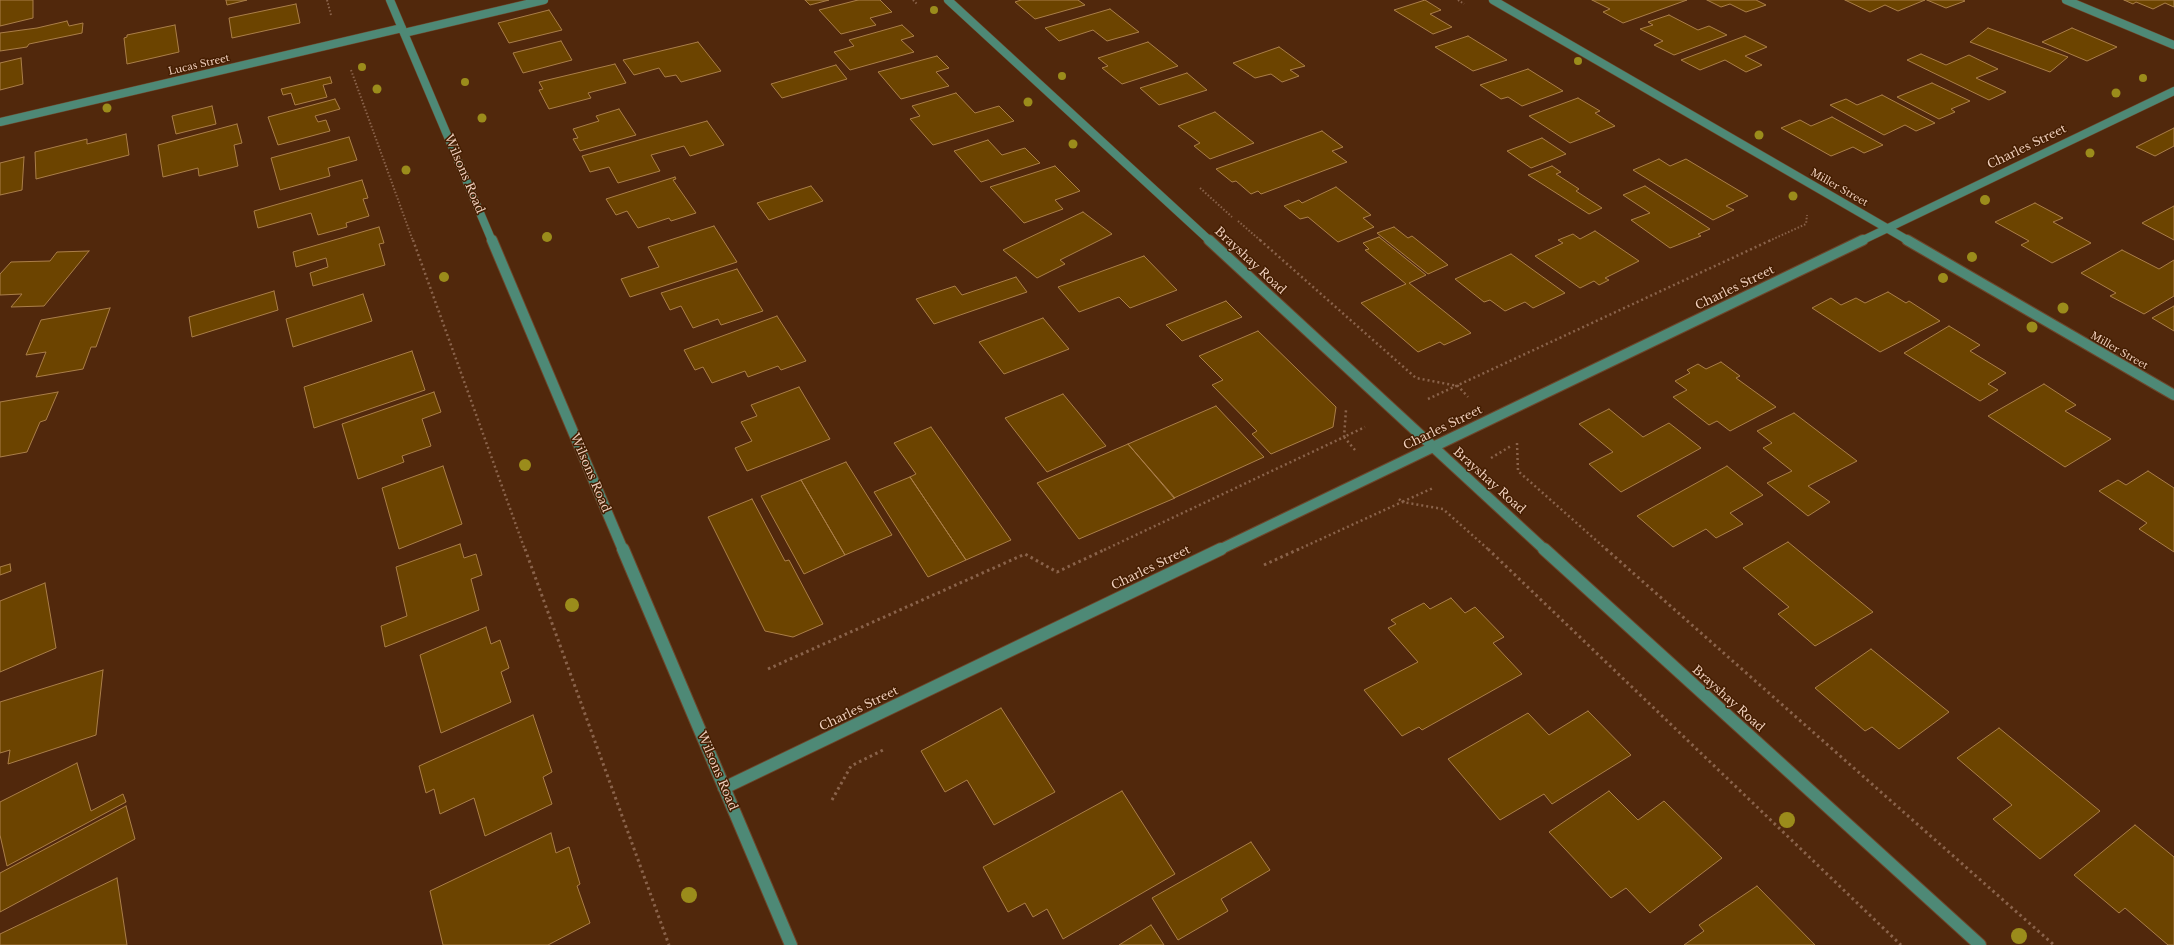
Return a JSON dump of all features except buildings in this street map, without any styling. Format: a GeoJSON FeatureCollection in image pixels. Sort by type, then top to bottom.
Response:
{"type":"FeatureCollection","features":[{"type":"Feature","properties":{"kind":"street","name":"Wilsons Road"},"geometry":{"type":"LineString","coordinates":[[390,0],[792,945]]}},
{"type":"Feature","properties":{"kind":"street","name":"Lucas Street"},"geometry":{"type":"LineString","coordinates":[[0,122],[340,41],[403,31],[544,0]]}},
{"type":"Feature","properties":{"kind":"street","name":"Brayshay Road"},"geometry":{"type":"LineString","coordinates":[[948,0],[1433,447],[1980,945]]}},
{"type":"Feature","properties":{"kind":"street","name":"Miller Street"},"geometry":{"type":"LineString","coordinates":[[1493,0],[1889,228],[2174,395]]}},
{"type":"Feature","properties":{"kind":"street"},"geometry":{"type":"LineString","coordinates":[[2066,0],[2174,45]]}},
{"type":"Feature","properties":{"kind":"street","name":"Charles Street"},"geometry":{"type":"LineString","coordinates":[[724,788],[2174,91]]}},
{"type":"Feature","properties":{"kind":"path"},"geometry":{"type":"LineString","coordinates":[[326,0],[669,945]]}},
{"type":"Feature","properties":{"kind":"path"},"geometry":{"type":"LineString","coordinates":[[913,0],[918,6]]}},
{"type":"Feature","properties":{"kind":"path"},"geometry":{"type":"LineString","coordinates":[[1458,0],[1465,4]]}},
{"type":"Feature","properties":{"kind":"path"},"geometry":{"type":"LineString","coordinates":[[1195,184],[1416,378],[1458,386],[1806,224],[1807,213]]}},
{"type":"Feature","properties":{"kind":"path"},"geometry":{"type":"LineString","coordinates":[[768,669],[1025,554],[1057,572],[1344,437],[1347,412],[1342,406]]}},
{"type":"Feature","properties":{"kind":"path"},"geometry":{"type":"LineString","coordinates":[[1523,440],[1516,443],[1518,471],[2054,945]]}},
{"type":"Feature","properties":{"kind":"path"},"geometry":{"type":"LineString","coordinates":[[1257,568],[1402,502],[1443,509],[1470,532],[1901,945]]}},
{"type":"Feature","properties":{"kind":"path"},"geometry":{"type":"LineString","coordinates":[[832,800],[851,766],[886,748]]}}]}
